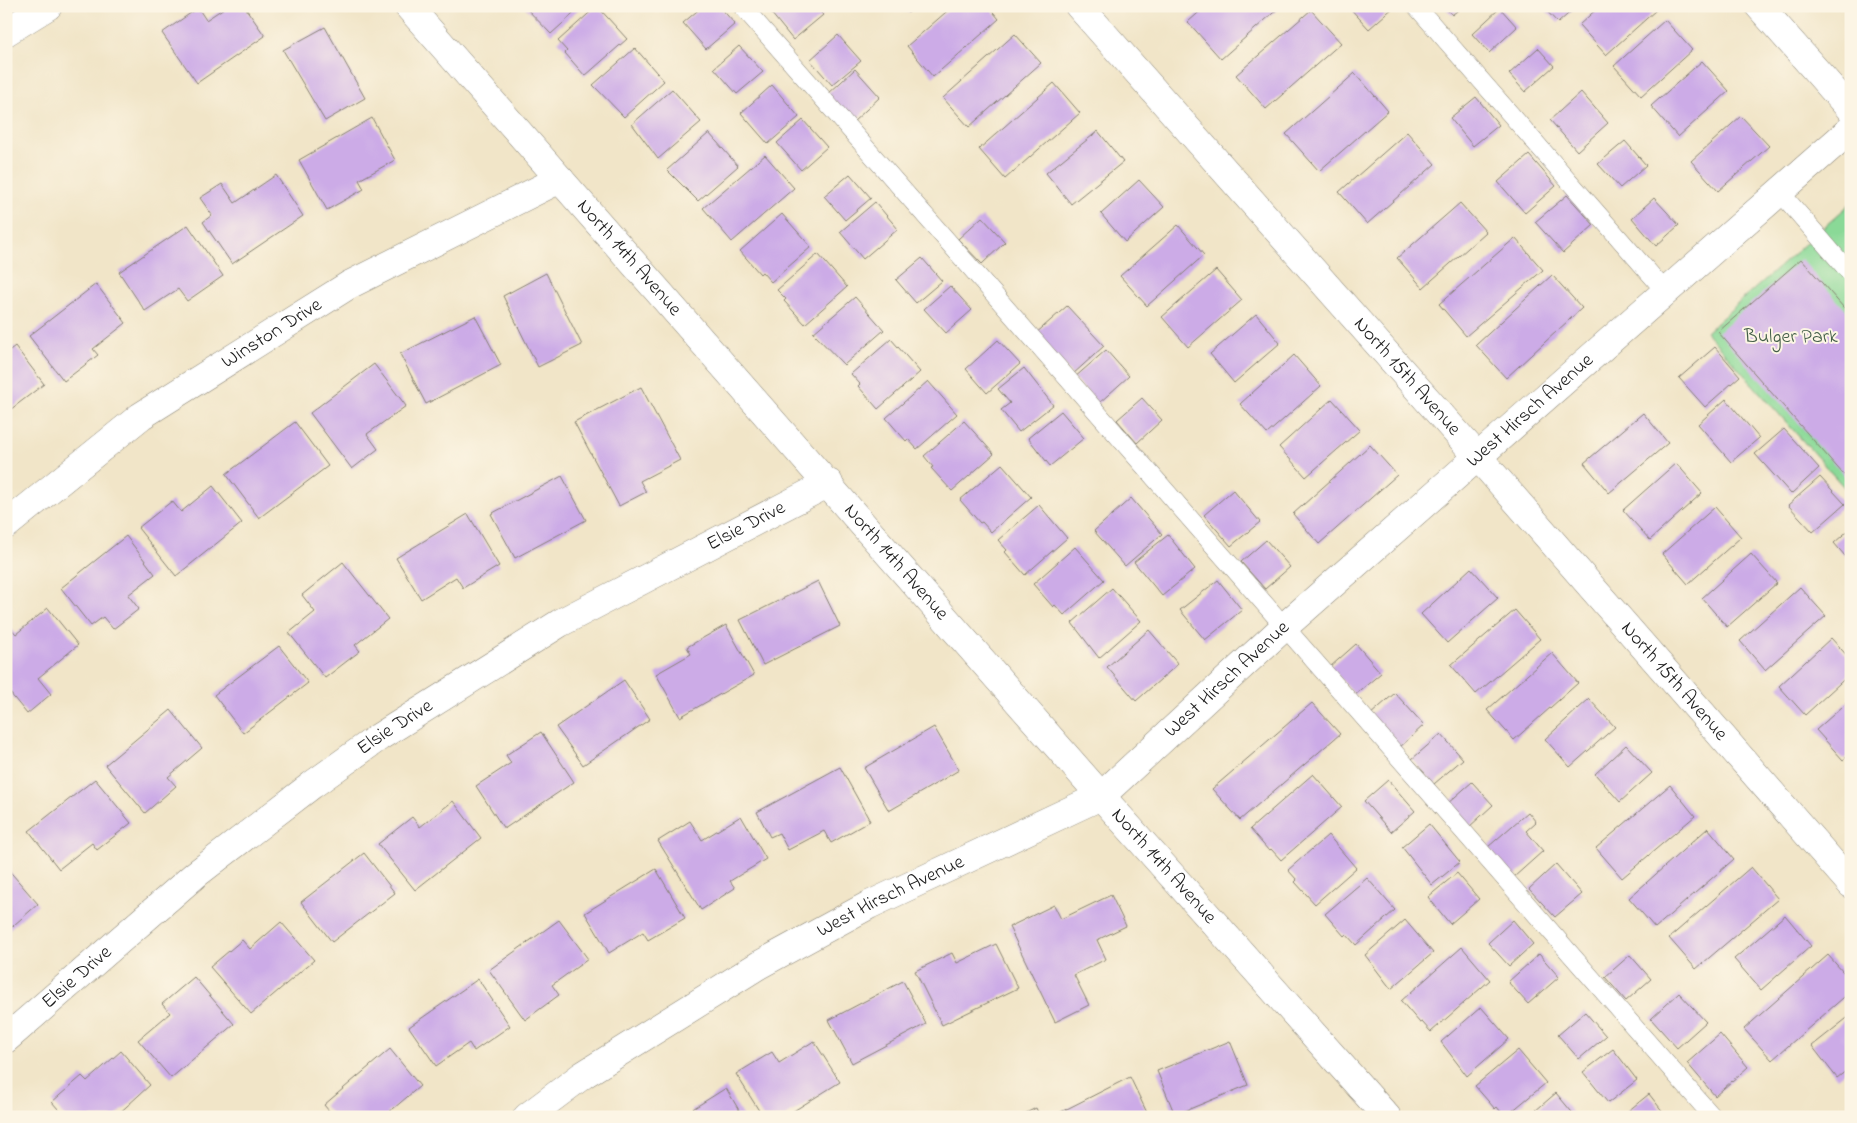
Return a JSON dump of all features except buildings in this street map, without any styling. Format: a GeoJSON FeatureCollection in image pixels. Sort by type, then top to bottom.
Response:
{"type":"FeatureCollection","features":[{"type":"Feature","properties":{"kind":"street"},"geometry":{"type":"LineString","coordinates":[[6,32],[48,6]]}},
{"type":"Feature","properties":{"kind":"street","name":"North 14th Avenue"},"geometry":{"type":"LineString","coordinates":[[408,6],[1101,796],[1387,1117]]}},
{"type":"Feature","properties":{"kind":"street","name":"North 15th Avenue"},"geometry":{"type":"LineString","coordinates":[[1079,6],[1478,457],[1851,884]]}},
{"type":"Feature","properties":{"kind":"street"},"geometry":{"type":"LineString","coordinates":[[1759,6],[1851,110]]}},
{"type":"Feature","properties":{"kind":"street","name":"West Hirsch Avenue"},"geometry":{"type":"LineString","coordinates":[[527,1117],[583,1075],[759,965],[869,905],[1101,796],[1284,627],[1851,129]]}},
{"type":"Feature","properties":{"kind":"street","name":"Winston Drive"},"geometry":{"type":"LineString","coordinates":[[6,525],[141,416],[349,284],[560,179]]}},
{"type":"Feature","properties":{"kind":"street","name":"Elsie Drive"},"geometry":{"type":"LineString","coordinates":[[6,1039],[195,874],[379,737],[560,624],[828,483]]}},
{"type":"Feature","properties":{"kind":"lane"},"geometry":{"type":"LineString","coordinates":[[742,6],[1713,1117]]}},
{"type":"Feature","properties":{"kind":"lane"},"geometry":{"type":"LineString","coordinates":[[1416,6],[1666,292]]}},
{"type":"Feature","properties":{"kind":"lane"},"geometry":{"type":"LineString","coordinates":[[1780,192],[1851,274]]}},
{"type":"Feature","properties":{"kind":"green space","name":"Bulger Park"},"geometry":{"type":"Polygon","coordinates":[[[1851,203],[1851,495],[1706,332],[1851,203]]]}}]}
